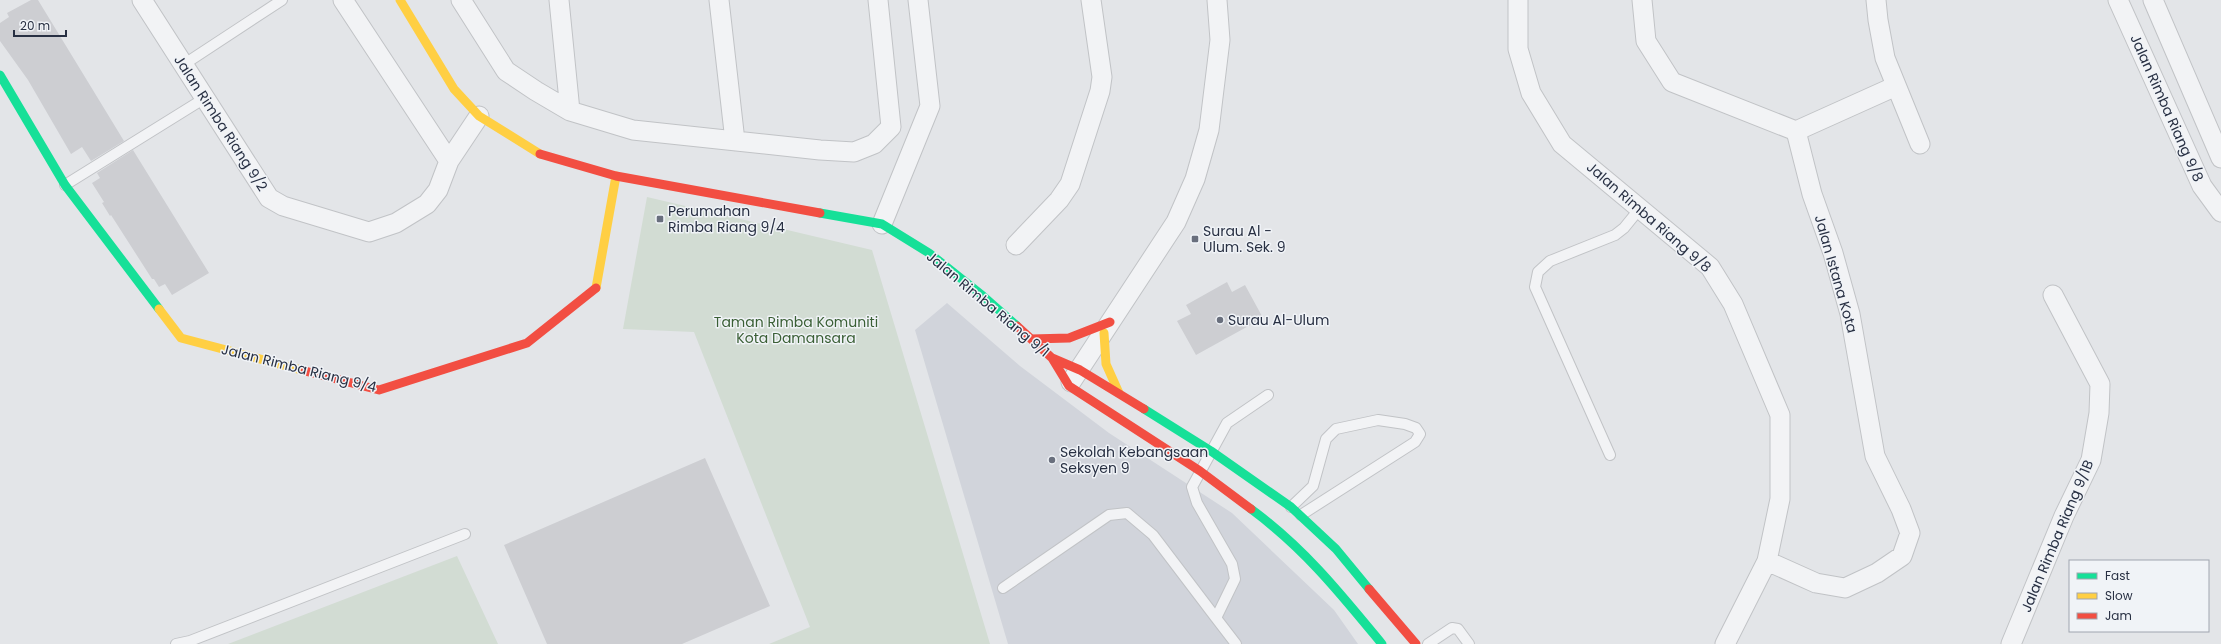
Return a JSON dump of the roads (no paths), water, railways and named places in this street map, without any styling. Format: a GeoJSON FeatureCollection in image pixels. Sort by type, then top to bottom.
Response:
{"type":"FeatureCollection","features":[{"type":"Feature","properties":{"kind":"street","name":"Jalan Rimba Riang 9/2"},"geometry":{"type":"LineString","coordinates":[[142,0],[269,198],[283,206],[368,232],[396,223],[427,204],[438,190],[449,161],[479,116]]}},
{"type":"Feature","properties":{"kind":"street"},"geometry":{"type":"LineString","coordinates":[[343,0],[449,161]]}},
{"type":"Feature","properties":{"kind":"street","name":"Jalan Rimba Riang 9/1"},"geometry":{"type":"LineString","coordinates":[[400,0],[454,88],[479,116],[542,155],[616,176],[882,224],[929,253],[983,296],[1052,358],[1080,370],[1211,451],[1291,507],[1336,550],[1416,644]]}},
{"type":"Feature","properties":{"kind":"street"},"geometry":{"type":"LineString","coordinates":[[461,0],[506,71],[570,111],[633,130],[854,152],[874,144],[891,127],[878,0]]}},
{"type":"Feature","properties":{"kind":"street"},"geometry":{"type":"LineString","coordinates":[[559,0],[570,111]]}},
{"type":"Feature","properties":{"kind":"street"},"geometry":{"type":"LineString","coordinates":[[719,0],[735,141]]}},
{"type":"Feature","properties":{"kind":"street"},"geometry":{"type":"LineString","coordinates":[[882,224],[930,106],[918,0]]}},
{"type":"Feature","properties":{"kind":"street"},"geometry":{"type":"LineString","coordinates":[[1016,245],[1059,200],[1070,184],[1100,91],[1102,77],[1091,0]]}},
{"type":"Feature","properties":{"kind":"street"},"geometry":{"type":"LineString","coordinates":[[1069,386],[1176,222],[1195,179],[1209,130],[1214,92],[1220,40],[1217,0]]}},
{"type":"Feature","properties":{"kind":"street","name":"Jalan Rimba Riang 9/8"},"geometry":{"type":"LineString","coordinates":[[1518,0],[1518,49],[1531,93],[1562,144],[1641,207],[1710,267],[1733,304],[1780,415],[1780,499],[1767,561],[1725,644]]}},
{"type":"Feature","properties":{"kind":"street"},"geometry":{"type":"LineString","coordinates":[[1642,0],[1646,41],[1672,82],[1796,131],[1896,86]]}},
{"type":"Feature","properties":{"kind":"street"},"geometry":{"type":"LineString","coordinates":[[1876,0],[1885,58],[1920,144]]}},
{"type":"Feature","properties":{"kind":"street","name":"Jalan Rimba Riang 9/8"},"geometry":{"type":"LineString","coordinates":[[2118,0],[2202,186],[2221,212]]}},
{"type":"Feature","properties":{"kind":"street","name":"Jalan Rimba Riang 9/8"},"geometry":{"type":"LineString","coordinates":[[2153,0],[2221,158]]}},
{"type":"Feature","properties":{"kind":"street","name":"Jalan Rimba Riang 9/4"},"geometry":{"type":"LineString","coordinates":[[0,75],[65,185],[181,338],[379,390],[527,343],[596,290],[616,176]]}},
{"type":"Feature","properties":{"kind":"street","name":"Jalan Istana Kota"},"geometry":{"type":"LineString","coordinates":[[1767,561],[1816,583],[1845,588],[1877,573],[1902,556],[1910,533],[1901,509],[1875,456],[1850,314],[1833,253],[1812,194],[1796,131]]}},
{"type":"Feature","properties":{"kind":"street","name":"Jalan Rimba Riang 9/1B"},"geometry":{"type":"LineString","coordinates":[[2011,644],[2064,516],[2091,460],[2099,413],[2100,384],[2053,295]]}},
{"type":"Feature","properties":{"kind":"street"},"geometry":{"type":"LineString","coordinates":[[1031,339],[1069,338],[1107,327]]}},
{"type":"Feature","properties":{"kind":"street"},"geometry":{"type":"LineString","coordinates":[[1107,327],[1103,357],[1107,372],[1120,395]]}},
{"type":"Feature","properties":{"kind":"street"},"geometry":{"type":"LineString","coordinates":[[1052,358],[1069,386],[1200,471],[1282,533],[1325,574],[1382,644]]}},
{"type":"Feature","properties":{"kind":"lane"},"geometry":{"type":"LineString","coordinates":[[183,65],[282,0]]}},
{"type":"Feature","properties":{"kind":"lane"},"geometry":{"type":"LineString","coordinates":[[65,185],[205,98]]}},
{"type":"Feature","properties":{"kind":"lane"},"geometry":{"type":"LineString","coordinates":[[1610,455],[1535,287],[1538,272],[1550,261],[1615,235],[1624,228],[1641,207]]}},
{"type":"Feature","properties":{"kind":"lane"},"geometry":{"type":"LineString","coordinates":[[1216,618],[1235,579],[1232,564],[1197,503],[1192,487],[1226,423],[1268,395]]}},
{"type":"Feature","properties":{"kind":"lane"},"geometry":{"type":"LineString","coordinates":[[1291,507],[1313,486],[1326,439],[1336,429],[1378,420],[1405,424],[1416,428],[1420,434],[1415,442],[1301,516]]}},
{"type":"Feature","properties":{"kind":"lane"},"geometry":{"type":"LineString","coordinates":[[1002,588],[1109,515],[1127,513],[1154,535],[1236,644]]}},
{"type":"Feature","properties":{"kind":"lane"},"geometry":{"type":"LineString","coordinates":[[176,644],[190,641],[466,534]]}},
{"type":"Feature","properties":{"kind":"lane"},"geometry":{"type":"LineString","coordinates":[[1428,644],[1452,628],[1458,629],[1469,644]]}},
{"type":"Feature","properties":{"kind":"place","name":"Perumahan Rimba Riang 9/4"},"geometry":{"type":"Point","coordinates":[660,219]}},
{"type":"Feature","properties":{"kind":"place","name":"Surau Al - Ulum. Sek. 9"},"geometry":{"type":"Point","coordinates":[1195,239]}},
{"type":"Feature","properties":{"kind":"place","name":"Surau Al-Ulum"},"geometry":{"type":"Point","coordinates":[1220,320]}},
{"type":"Feature","properties":{"kind":"place","name":"Sekolah Kebangsaan Seksyen 9"},"geometry":{"type":"Point","coordinates":[1052,460]}},
{"type":"Feature","properties":{"kind":"park label","name":"Taman Rimba Komuniti Kota Damansara"},"geometry":{"type":"Point","coordinates":[796,330]}}]}
